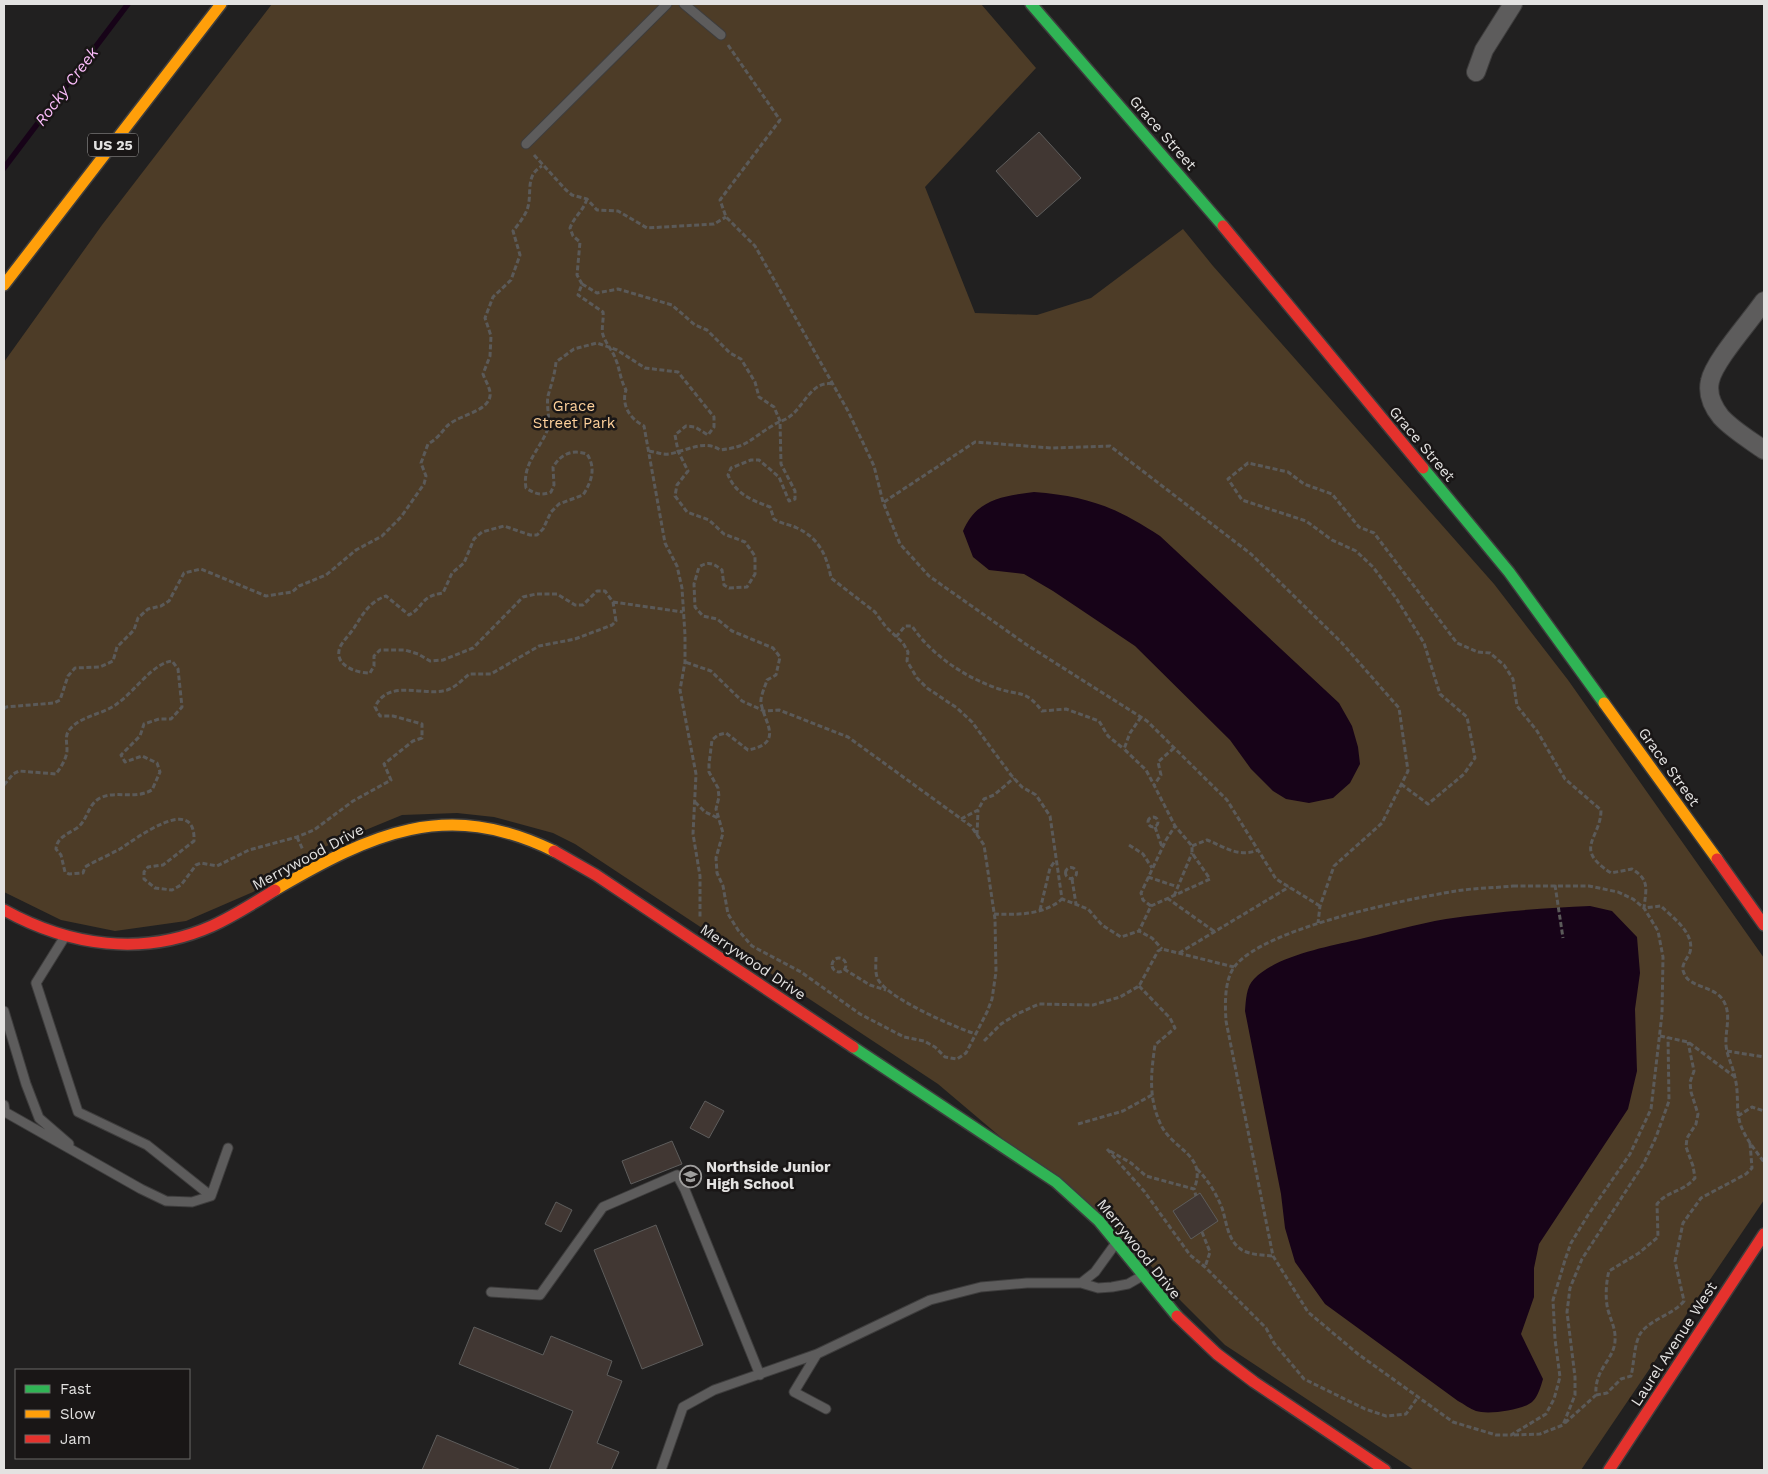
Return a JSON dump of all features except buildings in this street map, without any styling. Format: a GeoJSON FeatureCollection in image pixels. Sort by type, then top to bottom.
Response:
{"type":"FeatureCollection","features":[{"type":"Feature","properties":{"kind":"main road","name":"US 25"},"geometry":{"type":"LineString","coordinates":[[4,285],[220,4]]}},
{"type":"Feature","properties":{"kind":"main road","name":"Grace Street"},"geometry":{"type":"LineString","coordinates":[[1031,4],[1211,212],[1510,572],[1764,925]]}},
{"type":"Feature","properties":{"kind":"main road","name":"Merrywood Drive"},"geometry":{"type":"LineString","coordinates":[[4,910],[46,932],[64,938],[107,944],[138,944],[193,934],[229,918],[348,849],[379,836],[407,829],[464,825],[514,833],[546,846],[596,875],[1056,1182],[1083,1204],[1174,1314],[1217,1354],[1254,1382],[1385,1470]]}},
{"type":"Feature","properties":{"kind":"main road","name":"Laurel Avenue West"},"geometry":{"type":"LineString","coordinates":[[1609,1470],[1764,1234]]}},
{"type":"Feature","properties":{"kind":"street"},"geometry":{"type":"LineString","coordinates":[[1476,72],[1484,50],[1513,4]]}},
{"type":"Feature","properties":{"kind":"street"},"geometry":{"type":"LineString","coordinates":[[1764,301],[1713,373],[1709,389],[1715,409],[1734,428],[1764,450]]}},
{"type":"Feature","properties":{"kind":"lane"},"geometry":{"type":"LineString","coordinates":[[526,144],[667,4]]}},
{"type":"Feature","properties":{"kind":"lane"},"geometry":{"type":"LineString","coordinates":[[684,4],[721,35]]}},
{"type":"Feature","properties":{"kind":"lane"},"geometry":{"type":"LineString","coordinates":[[64,938],[36,983],[78,1112],[147,1146],[210,1196]]}},
{"type":"Feature","properties":{"kind":"lane"},"geometry":{"type":"LineString","coordinates":[[4,1011],[26,1084],[39,1118],[83,1156]]}},
{"type":"Feature","properties":{"kind":"lane"},"geometry":{"type":"LineString","coordinates":[[4,1105],[5,1112],[166,1201],[192,1202],[210,1196]]}},
{"type":"Feature","properties":{"kind":"lane"},"geometry":{"type":"LineString","coordinates":[[210,1196],[228,1148]]}},
{"type":"Feature","properties":{"kind":"lane"},"geometry":{"type":"LineString","coordinates":[[491,1292],[540,1295],[603,1207],[677,1175],[686,1190],[760,1375]]}},
{"type":"Feature","properties":{"kind":"lane"},"geometry":{"type":"LineString","coordinates":[[1080,1282],[1095,1272],[1116,1243]]}},
{"type":"Feature","properties":{"kind":"lane"},"geometry":{"type":"LineString","coordinates":[[660,1470],[683,1407],[714,1390],[818,1354],[930,1300],[981,1287],[1027,1283],[1080,1282],[1098,1288],[1112,1287],[1128,1284],[1142,1276]]}},
{"type":"Feature","properties":{"kind":"lane"},"geometry":{"type":"LineString","coordinates":[[818,1354],[794,1392],[826,1409]]}},
{"type":"Feature","properties":{"kind":"path"},"geometry":{"type":"LineString","coordinates":[[721,35],[780,120],[720,200],[726,218],[755,246],[834,384],[874,466],[884,502],[900,544],[929,576],[1027,645],[1141,717],[1227,800],[1276,879],[1320,906]]}},
{"type":"Feature","properties":{"kind":"path"},"geometry":{"type":"LineString","coordinates":[[526,144],[542,166],[572,195],[587,198],[597,210],[618,211],[647,228],[714,224],[726,218]]}},
{"type":"Feature","properties":{"kind":"path"},"geometry":{"type":"LineString","coordinates":[[4,709],[6,707],[54,703],[60,700],[68,676],[75,668],[81,666],[100,667],[112,661],[117,647],[134,630],[138,618],[148,609],[161,606],[169,601],[184,573],[201,569],[266,596],[292,592],[299,586],[326,575],[356,550],[382,536],[401,517],[424,484],[426,476],[421,462],[428,444],[440,437],[450,423],[473,413],[489,399],[490,394],[483,374],[490,356],[491,336],[485,318],[493,297],[511,280],[520,255],[513,231],[527,211],[530,193],[529,182],[535,170],[542,166]]}},
{"type":"Feature","properties":{"kind":"path"},"geometry":{"type":"LineString","coordinates":[[587,198],[583,210],[572,221],[570,228],[573,236],[580,242],[577,275],[582,284],[596,293],[618,289],[672,305],[695,325],[707,330],[730,353],[741,359],[755,382],[759,397],[774,407],[780,421],[781,464],[795,491],[795,499],[789,501],[779,477],[759,460],[751,460],[731,468],[728,475],[730,482],[747,498],[770,507],[774,520],[806,533],[820,544],[828,562],[831,578],[875,612],[896,637],[904,643],[908,652],[907,661],[917,678],[927,688],[957,708],[972,722],[1014,778],[1022,787],[1036,794],[1050,816],[1062,899]]}},
{"type":"Feature","properties":{"kind":"path"},"geometry":{"type":"LineString","coordinates":[[582,284],[578,295],[603,312],[602,334],[616,358],[619,378],[626,390],[623,398],[627,410],[637,422],[644,426],[665,543],[677,566],[683,612],[685,662],[680,690],[696,774],[693,834],[702,909],[694,940]]}},
{"type":"Feature","properties":{"kind":"path"},"geometry":{"type":"LineString","coordinates":[[4,786],[13,774],[19,771],[56,774],[61,768],[67,751],[66,737],[69,729],[77,722],[116,705],[137,688],[149,674],[167,661],[172,661],[178,669],[182,706],[171,719],[159,719],[144,724],[140,736],[122,755],[125,762],[142,756],[157,763],[160,772],[152,790],[139,795],[100,798],[90,806],[84,822],[56,843],[65,872],[78,874],[83,873],[85,867],[105,855],[113,853],[167,821],[182,819],[191,824],[195,832],[194,841],[163,865],[148,867],[144,872],[144,879],[155,888],[172,890],[181,885],[196,865],[201,863],[217,866],[250,850],[297,837],[314,830],[353,801],[391,780],[384,764],[413,741],[422,738],[422,724],[393,716],[380,716],[375,707],[379,699],[396,690],[445,690],[456,686],[469,674],[491,674],[539,646],[575,639],[598,629],[607,628],[616,621],[613,602],[605,591],[597,591],[583,604],[575,605],[557,594],[536,594],[523,597],[473,648],[443,660],[430,661],[418,654],[405,650],[380,650],[374,656],[374,666],[370,673],[356,673],[346,667],[340,657],[340,647],[367,607],[377,599],[386,596],[409,615],[415,612],[424,599],[443,593],[452,573],[464,563],[474,539],[482,532],[504,526],[530,535],[537,535],[543,529],[550,512],[559,504],[583,495],[593,472],[592,462],[587,454],[579,452],[566,454],[552,467],[554,485],[551,492],[542,495],[534,493],[526,488],[525,480],[534,452],[548,430],[548,397],[553,385],[556,362],[574,349],[597,343],[609,346],[645,368],[678,372],[683,376],[688,387],[700,397],[714,418],[714,427],[708,435],[695,427],[686,426],[680,429],[675,436],[678,451],[688,471],[677,485],[676,496],[687,512],[709,520],[724,534],[745,542],[755,556],[755,574],[747,587],[729,588],[724,585],[722,570],[714,564],[705,563],[698,567],[694,584],[695,606],[703,616],[717,619],[732,631],[773,648],[780,657],[776,675],[767,680],[761,702],[764,711],[771,730],[768,739],[757,748],[748,750],[726,733],[718,735],[712,740],[709,764],[710,772],[718,788],[719,797],[716,809],[723,833],[716,858],[717,873],[723,886],[728,914],[738,930],[752,946],[801,972],[860,1014],[904,1037],[924,1041],[935,1047],[945,1057],[957,1059],[966,1053],[992,998],[996,972],[994,914],[984,845],[971,826],[848,737],[779,710],[764,711],[742,701],[711,671],[685,662]]}},
{"type":"Feature","properties":{"kind":"path"},"geometry":{"type":"LineString","coordinates":[[649,451],[669,454],[705,446],[715,446],[720,450],[734,449],[752,442],[780,421],[790,416],[816,387],[826,382],[834,384]]}},
{"type":"Feature","properties":{"kind":"path"},"geometry":{"type":"LineString","coordinates":[[884,502],[975,442],[1051,448],[1110,446],[1251,554],[1342,642],[1399,708],[1408,771],[1382,823],[1334,866],[1320,906],[1318,924]]}},
{"type":"Feature","properties":{"kind":"path"},"geometry":{"type":"LineString","coordinates":[[1401,784],[1428,804],[1464,774],[1475,758],[1467,717],[1440,694],[1424,643],[1396,598],[1373,567],[1356,551],[1332,540],[1306,521],[1242,500],[1228,479],[1248,463],[1288,472],[1304,484],[1332,494],[1359,527],[1374,533],[1457,644],[1478,652],[1490,654],[1504,666],[1513,679],[1518,706],[1537,731],[1565,779],[1601,810],[1601,820],[1593,834],[1591,850],[1598,864],[1611,873],[1632,869],[1643,876],[1646,887],[1644,908]]}},
{"type":"Feature","properties":{"kind":"path"},"geometry":{"type":"LineString","coordinates":[[613,602],[683,612]]}},
{"type":"Feature","properties":{"kind":"path"},"geometry":{"type":"LineString","coordinates":[[896,637],[905,626],[912,626],[921,639],[960,671],[998,689],[1031,697],[1042,711],[1066,709],[1100,721],[1108,736],[1146,770],[1175,826],[1192,846],[1192,854],[1174,896]]}},
{"type":"Feature","properties":{"kind":"path"},"geometry":{"type":"LineString","coordinates":[[1124,749],[1130,733],[1141,717]]}},
{"type":"Feature","properties":{"kind":"path"},"geometry":{"type":"LineString","coordinates":[[1154,785],[1161,775],[1158,762],[1174,748]]}},
{"type":"Feature","properties":{"kind":"path"},"geometry":{"type":"LineString","coordinates":[[977,835],[978,810],[984,799],[994,795],[1014,778]]}},
{"type":"Feature","properties":{"kind":"path"},"geometry":{"type":"LineString","coordinates":[[694,802],[705,812],[719,818]]}},
{"type":"Feature","properties":{"kind":"path"},"geometry":{"type":"LineString","coordinates":[[961,820],[978,810]]}},
{"type":"Feature","properties":{"kind":"path"},"geometry":{"type":"LineString","coordinates":[[1151,906],[1143,900],[1141,893],[1162,848],[1175,826]]}},
{"type":"Feature","properties":{"kind":"path"},"geometry":{"type":"LineString","coordinates":[[1155,827],[1162,848]]}},
{"type":"Feature","properties":{"kind":"path"},"geometry":{"type":"LineString","coordinates":[[1192,846],[1207,840],[1236,854],[1250,854],[1258,850]]}},
{"type":"Feature","properties":{"kind":"path"},"geometry":{"type":"LineString","coordinates":[[1129,845],[1143,854],[1152,869]]}},
{"type":"Feature","properties":{"kind":"path"},"geometry":{"type":"LineString","coordinates":[[1139,932],[1151,906],[1210,880],[1192,854]]}},
{"type":"Feature","properties":{"kind":"path"},"geometry":{"type":"LineString","coordinates":[[1040,910],[1050,868],[1056,861]]}},
{"type":"Feature","properties":{"kind":"path"},"geometry":{"type":"LineString","coordinates":[[1148,877],[1178,887]]}},
{"type":"Feature","properties":{"kind":"path"},"geometry":{"type":"LineString","coordinates":[[1072,879],[1076,904]]}},
{"type":"Feature","properties":{"kind":"path"},"geometry":{"type":"LineString","coordinates":[[1511,1435],[1546,1414],[1554,1399],[1560,1377],[1553,1320],[1553,1300],[1558,1280],[1571,1243],[1630,1154],[1651,1109],[1660,1036],[1662,945],[1658,931],[1644,908],[1633,899],[1605,888],[1513,886],[1457,891],[1318,924],[1278,938],[1234,966],[1224,1001],[1226,1022],[1273,1256],[1308,1312],[1358,1354],[1453,1422],[1496,1435],[1511,1435],[1540,1434],[1562,1425],[1596,1395],[1607,1393],[1622,1379],[1631,1376],[1640,1334],[1646,1328],[1679,1307],[1684,1301],[1675,1261],[1683,1223],[1700,1198],[1746,1174],[1752,1168],[1750,1143]]}},
{"type":"Feature","properties":{"kind":"path"},"geometry":{"type":"LineString","coordinates":[[1555,886],[1563,938]]}},
{"type":"Feature","properties":{"kind":"path"},"geometry":{"type":"LineString","coordinates":[[1179,953],[1289,887]]}},
{"type":"Feature","properties":{"kind":"path"},"geometry":{"type":"LineString","coordinates":[[1167,898],[1215,932]]}},
{"type":"Feature","properties":{"kind":"path"},"geometry":{"type":"LineString","coordinates":[[1062,899],[1088,909],[1102,925],[1121,938],[1139,932],[1152,938],[1162,949],[1234,966]]}},
{"type":"Feature","properties":{"kind":"path"},"geometry":{"type":"LineString","coordinates":[[994,914],[1014,915],[1040,910],[1053,907],[1062,899]]}},
{"type":"Feature","properties":{"kind":"path"},"geometry":{"type":"LineString","coordinates":[[1644,908],[1661,906],[1685,930],[1690,941],[1690,952],[1683,966],[1684,974],[1690,981],[1712,989],[1723,1000],[1728,1017],[1726,1030],[1727,1051],[1735,1078],[1738,1116],[1750,1143],[1764,1162]]}},
{"type":"Feature","properties":{"kind":"path"},"geometry":{"type":"LineString","coordinates":[[984,1041],[1001,1024],[1039,1004],[1093,1005],[1120,996],[1139,986],[1158,951],[1162,949]]}},
{"type":"Feature","properties":{"kind":"path"},"geometry":{"type":"LineString","coordinates":[[876,957],[877,977],[886,990]]}},
{"type":"Feature","properties":{"kind":"path"},"geometry":{"type":"LineString","coordinates":[[842,959],[846,965],[844,969],[840,972],[834,970],[832,966],[833,960],[842,959]]}},
{"type":"Feature","properties":{"kind":"path"},"geometry":{"type":"LineString","coordinates":[[844,969],[870,985],[886,990],[936,1018],[976,1034]]}},
{"type":"Feature","properties":{"kind":"path"},"geometry":{"type":"LineString","coordinates":[[1139,986],[1170,1018],[1175,1028],[1155,1045],[1150,1086],[1161,1126],[1193,1158],[1198,1178],[1194,1189],[1196,1196]]}},
{"type":"Feature","properties":{"kind":"path"},"geometry":{"type":"LineString","coordinates":[[1660,1036],[1688,1042],[1735,1078]]}},
{"type":"Feature","properties":{"kind":"path"},"geometry":{"type":"LineString","coordinates":[[1562,1425],[1575,1395],[1576,1377],[1567,1312],[1570,1288],[1582,1260],[1644,1163],[1656,1137],[1669,1101],[1668,1038]]}},
{"type":"Feature","properties":{"kind":"path"},"geometry":{"type":"LineString","coordinates":[[1596,1395],[1595,1382],[1616,1343],[1613,1320],[1608,1310],[1606,1281],[1609,1271],[1639,1253],[1658,1237],[1657,1204],[1663,1197],[1687,1187],[1695,1178],[1686,1147],[1687,1138],[1696,1124],[1698,1114],[1691,1092],[1690,1082],[1694,1071],[1688,1042]]}},
{"type":"Feature","properties":{"kind":"path"},"geometry":{"type":"LineString","coordinates":[[1727,1051],[1764,1057]]}},
{"type":"Feature","properties":{"kind":"path"},"geometry":{"type":"LineString","coordinates":[[1078,1124],[1123,1111],[1152,1095]]}},
{"type":"Feature","properties":{"kind":"path"},"geometry":{"type":"LineString","coordinates":[[1738,1116],[1752,1107],[1764,1110]]}},
{"type":"Feature","properties":{"kind":"path"},"geometry":{"type":"LineString","coordinates":[[1194,1189],[1146,1176],[1136,1170],[1131,1163],[1107,1149],[1144,1191],[1190,1255],[1205,1267],[1266,1328],[1274,1343],[1304,1379],[1365,1409],[1386,1416],[1406,1414],[1418,1397]]}},
{"type":"Feature","properties":{"kind":"path"},"geometry":{"type":"LineString","coordinates":[[1196,1168],[1208,1180],[1222,1208],[1230,1238],[1242,1250],[1273,1256]]}},
{"type":"Feature","properties":{"kind":"path"},"geometry":{"type":"LineString","coordinates":[[1202,1232],[1210,1252],[1205,1267]]}},
{"type":"Feature","properties":{"kind":"green space","name":"Grace Street Park"},"geometry":{"type":"Polygon","coordinates":[[[272,4],[981,4],[1036,68],[925,187],[975,313],[1037,315],[1091,298],[1183,229],[1213,266],[1494,584],[1568,680],[1764,958],[1764,1200],[1581,1470],[1414,1470],[1225,1345],[1181,1301],[1146,1260],[938,1084],[575,844],[553,833],[494,817],[457,813],[402,815],[317,850],[253,892],[186,921],[115,931],[61,920],[4,892],[4,362],[102,225],[272,4]]]}},
{"type":"Feature","properties":{"kind":"shaded area"},"geometry":{"type":"Polygon","coordinates":[[[1034,492],[1070,496],[1115,510],[1160,536],[1339,703],[1352,726],[1358,747],[1360,764],[1350,783],[1333,798],[1309,803],[1286,799],[1273,791],[1251,769],[1230,740],[1135,646],[1053,591],[1024,574],[989,570],[973,557],[963,531],[976,512],[992,501],[1011,495],[1034,492]]]}},
{"type":"Feature","properties":{"kind":"shaded area"},"geometry":{"type":"Polygon","coordinates":[[[1590,906],[1612,911],[1637,937],[1640,973],[1635,1009],[1637,1071],[1628,1109],[1539,1244],[1534,1268],[1534,1297],[1521,1334],[1543,1379],[1538,1394],[1529,1404],[1515,1409],[1489,1412],[1476,1411],[1458,1401],[1325,1304],[1295,1262],[1285,1228],[1281,1194],[1245,1011],[1247,994],[1251,982],[1263,971],[1288,958],[1316,949],[1446,919],[1482,914],[1590,906]]]}},
{"type":"Feature","properties":{"kind":"waterway","name":"Rocky Creek"},"geometry":{"type":"LineString","coordinates":[[4,168],[128,4]]}},
{"type":"Feature","properties":{"kind":"traffic: fast"},"geometry":{"type":"LineString","coordinates":[[1031,4],[1223,226]]}},
{"type":"Feature","properties":{"kind":"traffic: fast"},"geometry":{"type":"LineString","coordinates":[[1423,468],[1509,572],[1604,703]]}},
{"type":"Feature","properties":{"kind":"traffic: fast"},"geometry":{"type":"LineString","coordinates":[[853,1047],[1056,1182],[1099,1221],[1177,1316]]}},
{"type":"Feature","properties":{"kind":"traffic: slow"},"geometry":{"type":"LineString","coordinates":[[4,285],[221,4]]}},
{"type":"Feature","properties":{"kind":"traffic: slow"},"geometry":{"type":"LineString","coordinates":[[1604,703],[1717,859]]}},
{"type":"Feature","properties":{"kind":"traffic: slow"},"geometry":{"type":"LineString","coordinates":[[275,890],[310,870],[377,839],[410,830],[444,825],[478,827],[515,835],[554,851]]}},
{"type":"Feature","properties":{"kind":"traffic: jam"},"geometry":{"type":"LineString","coordinates":[[1223,226],[1423,468]]}},
{"type":"Feature","properties":{"kind":"traffic: jam"},"geometry":{"type":"LineString","coordinates":[[554,851],[596,875],[853,1047]]}},
{"type":"Feature","properties":{"kind":"traffic: jam"},"geometry":{"type":"LineString","coordinates":[[1717,859],[1764,925]]}},
{"type":"Feature","properties":{"kind":"traffic: jam"},"geometry":{"type":"LineString","coordinates":[[4,910],[54,932],[80,939],[106,943],[133,944],[160,942],[186,936],[236,914],[275,890]]}},
{"type":"Feature","properties":{"kind":"traffic: jam"},"geometry":{"type":"LineString","coordinates":[[1609,1470],[1764,1234]]}},
{"type":"Feature","properties":{"kind":"traffic: jam"},"geometry":{"type":"LineString","coordinates":[[1177,1316],[1217,1354],[1254,1382],[1385,1470]]}},
{"type":"Feature","properties":{"kind":"place","name":"Northside Junior High School"},"geometry":{"type":"Point","coordinates":[690,1176]}}]}
